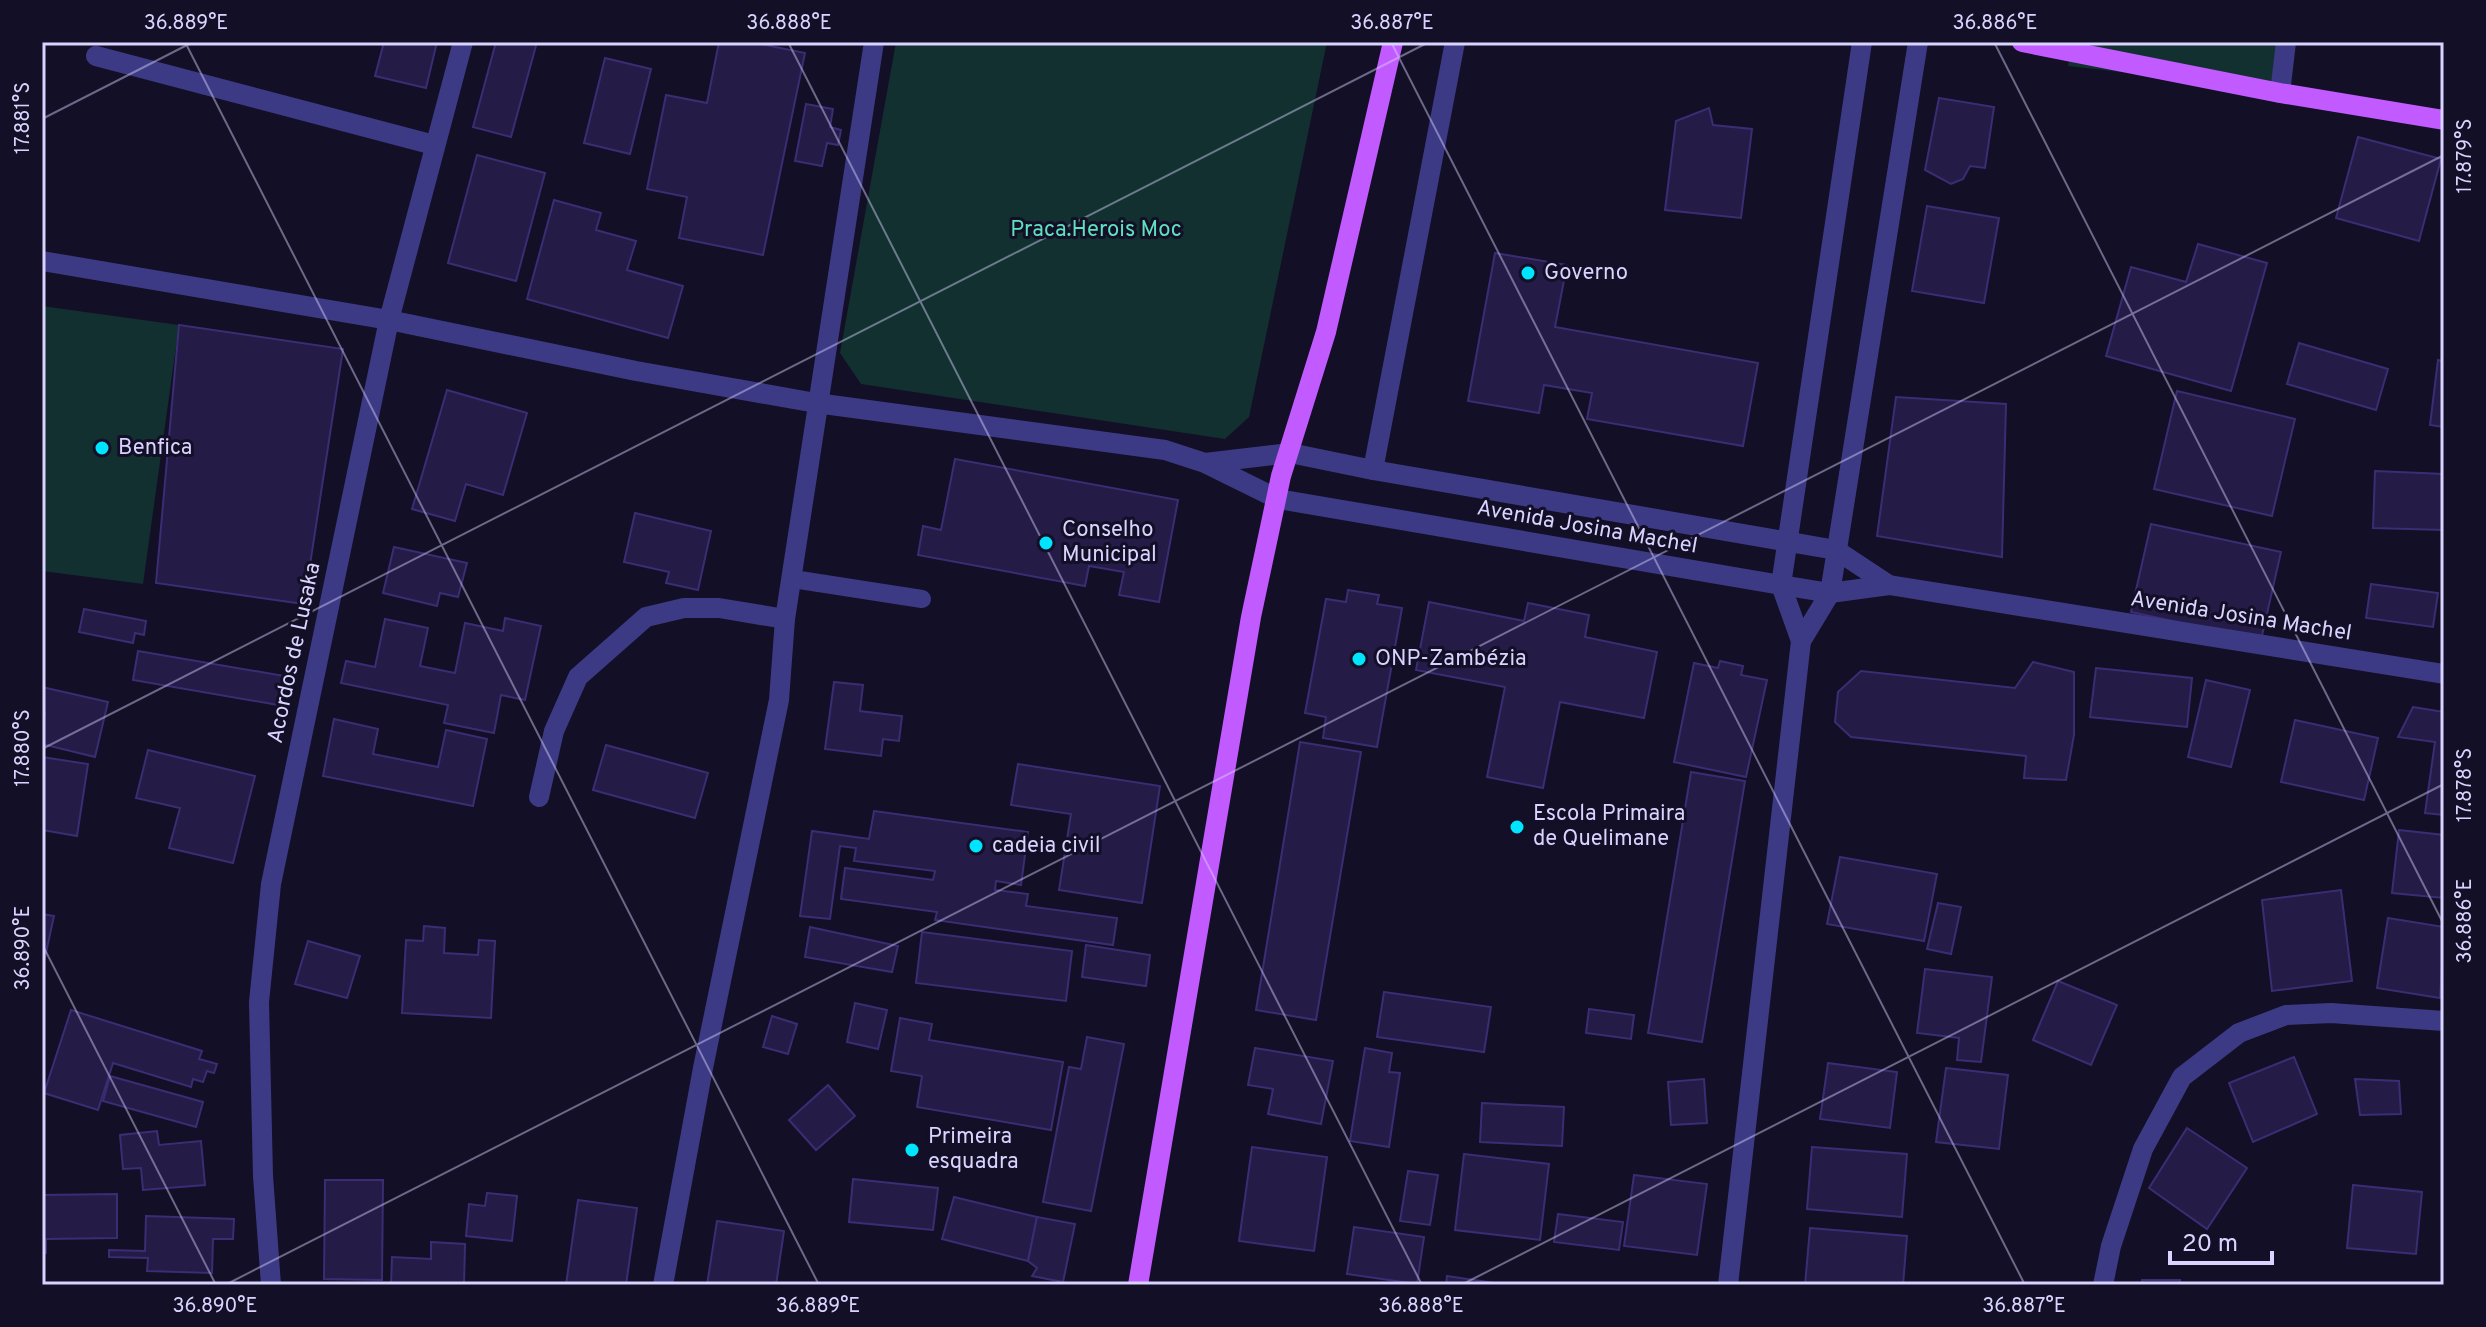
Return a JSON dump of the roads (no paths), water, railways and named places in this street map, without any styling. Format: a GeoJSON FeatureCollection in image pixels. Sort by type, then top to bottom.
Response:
{"type":"FeatureCollection","features":[{"type":"Feature","properties":{"kind":"main road"},"geometry":{"type":"LineString","coordinates":[[1138,1285],[1251,617],[1281,476],[1326,332],[1393,42]]}},
{"type":"Feature","properties":{"kind":"main road"},"geometry":{"type":"LineString","coordinates":[[2022,42],[2052,45],[2280,93],[2444,120]]}},
{"type":"Feature","properties":{"kind":"street","name":"Acordos de Lusaka"},"geometry":{"type":"LineString","coordinates":[[271,1285],[263,1176],[259,1002],[271,884],[389,320],[463,42]]}},
{"type":"Feature","properties":{"kind":"street"},"geometry":{"type":"LineString","coordinates":[[663,1285],[706,1053],[779,700],[785,619],[816,403],[874,42]]}},
{"type":"Feature","properties":{"kind":"street"},"geometry":{"type":"LineString","coordinates":[[1373,470],[1455,42]]}},
{"type":"Feature","properties":{"kind":"street"},"geometry":{"type":"LineString","coordinates":[[1801,641],[1781,585],[1862,42]]}},
{"type":"Feature","properties":{"kind":"street"},"geometry":{"type":"LineString","coordinates":[[1728,1285],[1801,641],[1830,593],[1918,42]]}},
{"type":"Feature","properties":{"kind":"street"},"geometry":{"type":"LineString","coordinates":[[2280,93],[2286,42]]}},
{"type":"Feature","properties":{"kind":"street"},"geometry":{"type":"LineString","coordinates":[[96,56],[354,127],[434,145]]}},
{"type":"Feature","properties":{"kind":"street","name":"Avenida Josina Machel"},"geometry":{"type":"LineString","coordinates":[[42,261],[389,320],[636,371],[816,403],[1165,450],[1205,463],[1278,499],[1830,593],[1889,585],[2444,674]]}},
{"type":"Feature","properties":{"kind":"street","name":"Avenida Josina Machel"},"geometry":{"type":"LineString","coordinates":[[1205,463],[1290,453],[1788,541],[1836,550],[1889,585]]}},
{"type":"Feature","properties":{"kind":"street"},"geometry":{"type":"LineString","coordinates":[[539,797],[554,731],[578,677],[646,617],[684,608],[719,608],[785,619]]}},
{"type":"Feature","properties":{"kind":"street"},"geometry":{"type":"LineString","coordinates":[[2103,1285],[2111,1246],[2143,1149],[2182,1077],[2239,1033],[2286,1015],[2331,1013],[2444,1021]]}},
{"type":"Feature","properties":{"kind":"lane"},"geometry":{"type":"LineString","coordinates":[[793,579],[922,599]]}},
{"type":"Feature","properties":{"kind":"place","name":"Governo"},"geometry":{"type":"Point","coordinates":[1528,273]}},
{"type":"Feature","properties":{"kind":"place","name":"Benfica"},"geometry":{"type":"Point","coordinates":[102,448]}},
{"type":"Feature","properties":{"kind":"place","name":"Conselho Municipal"},"geometry":{"type":"Point","coordinates":[1046,543]}},
{"type":"Feature","properties":{"kind":"place","name":"ONP-Zambézia"},"geometry":{"type":"Point","coordinates":[1359,659]}},
{"type":"Feature","properties":{"kind":"place","name":"Escola Primaira de Quelimane"},"geometry":{"type":"Point","coordinates":[1517,827]}},
{"type":"Feature","properties":{"kind":"place","name":"cadeia civil"},"geometry":{"type":"Point","coordinates":[976,846]}},
{"type":"Feature","properties":{"kind":"place","name":"Primeira esquadra"},"geometry":{"type":"Point","coordinates":[912,1150]}},
{"type":"Feature","properties":{"kind":"park label","name":"Praca.Herois Moc"},"geometry":{"type":"Point","coordinates":[1096,230]}}]}
